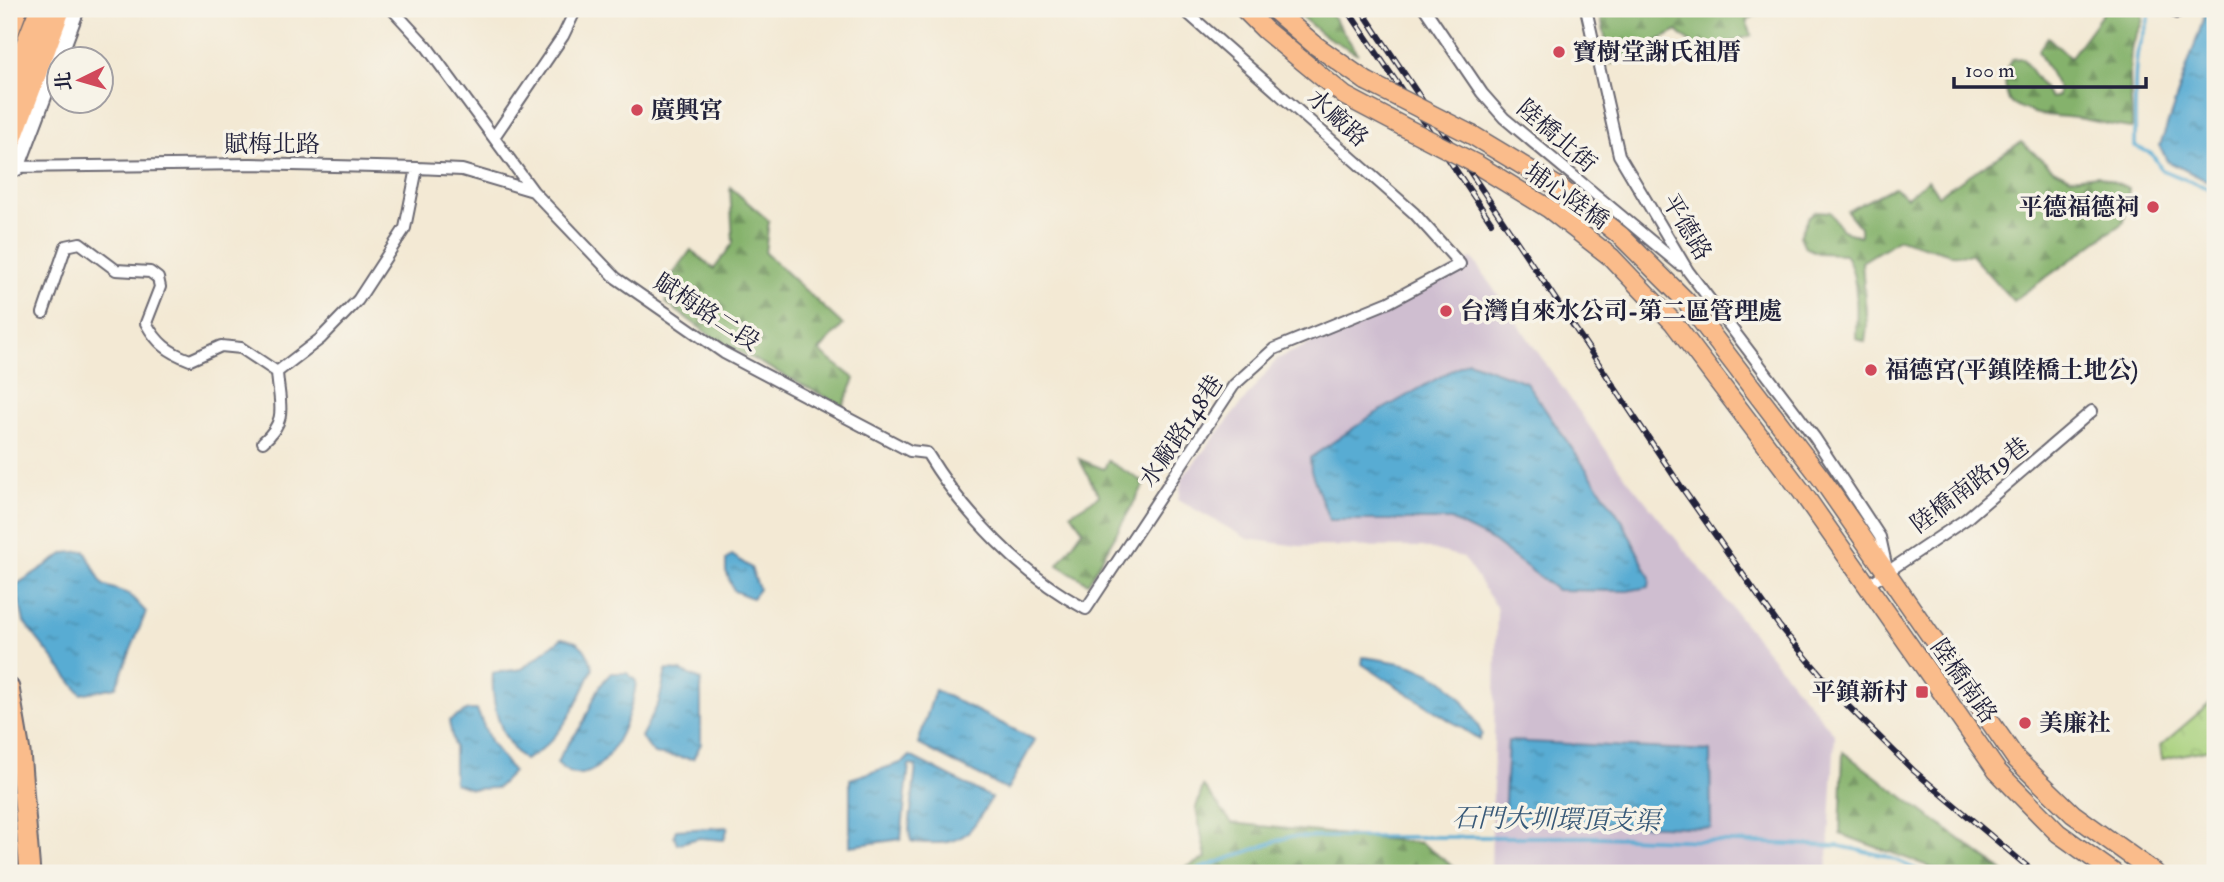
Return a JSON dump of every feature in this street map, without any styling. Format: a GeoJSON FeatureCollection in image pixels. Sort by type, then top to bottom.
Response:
{"type":"FeatureCollection","features":[{"type":"Feature","properties":{"kind":"highway"},"geometry":{"type":"LineString","coordinates":[[9,688],[20,752],[30,873]]}},
{"type":"Feature","properties":{"kind":"highway"},"geometry":{"type":"LineString","coordinates":[[9,716],[20,752]]}},
{"type":"Feature","properties":{"kind":"main road"},"geometry":{"type":"LineString","coordinates":[[9,33],[18,9]]}},
{"type":"Feature","properties":{"kind":"main road"},"geometry":{"type":"LineString","coordinates":[[9,85],[39,9]]}},
{"type":"Feature","properties":{"kind":"main road"},"geometry":{"type":"LineString","coordinates":[[9,118],[51,9]]}},
{"type":"Feature","properties":{"kind":"main road"},"geometry":{"type":"LineString","coordinates":[[9,149],[61,9]]}},
{"type":"Feature","properties":{"kind":"main road","name":"埔心陸橋"},"geometry":{"type":"LineString","coordinates":[[1244,9],[1265,30],[1345,96],[1476,164],[1548,208],[1611,257],[1673,322],[1802,492]]}},
{"type":"Feature","properties":{"kind":"main road","name":"埔心陸橋"},"geometry":{"type":"LineString","coordinates":[[1273,9],[1315,45],[1366,81],[1472,135],[1560,188],[1630,246],[1686,301],[1821,478]]}},
{"type":"Feature","properties":{"kind":"main road","name":"陸橋南路"},"geometry":{"type":"LineString","coordinates":[[1821,478],[2016,759],[2073,814],[2155,873]]}},
{"type":"Feature","properties":{"kind":"main road","name":"陸橋南路"},"geometry":{"type":"LineString","coordinates":[[1802,492],[1997,771],[2058,833],[2114,873]]}},
{"type":"Feature","properties":{"kind":"street"},"geometry":{"type":"LineString","coordinates":[[13,167],[77,9]]}},
{"type":"Feature","properties":{"kind":"street","name":"賦梅路二段"},"geometry":{"type":"LineString","coordinates":[[392,9],[427,47],[533,191],[616,278],[724,353],[911,451],[927,453],[941,476],[998,541],[1059,595],[1086,609]]}},
{"type":"Feature","properties":{"kind":"street"},"geometry":{"type":"LineString","coordinates":[[494,137],[563,36],[576,9]]}},
{"type":"Feature","properties":{"kind":"street","name":"水廠路"},"geometry":{"type":"LineString","coordinates":[[1183,9],[1414,213],[1460,264]]}},
{"type":"Feature","properties":{"kind":"street","name":"陸橋北街"},"geometry":{"type":"LineString","coordinates":[[1425,9],[1482,93],[1504,118],[1688,271]]}},
{"type":"Feature","properties":{"kind":"street","name":"平德路"},"geometry":{"type":"LineString","coordinates":[[1586,9],[1619,155],[1688,271],[1815,438]]}},
{"type":"Feature","properties":{"kind":"street","name":"賦梅北路"},"geometry":{"type":"LineString","coordinates":[[13,167],[289,164],[462,170],[533,191]]}},
{"type":"Feature","properties":{"kind":"street"},"geometry":{"type":"LineString","coordinates":[[277,372],[320,339],[358,300],[405,228],[417,168]]}},
{"type":"Feature","properties":{"kind":"street"},"geometry":{"type":"LineString","coordinates":[[43,313],[66,246],[80,243],[117,270],[150,272],[158,278],[160,287],[146,323],[157,342],[175,355],[190,360],[221,346],[241,348],[277,372]]}},
{"type":"Feature","properties":{"kind":"street","name":"水廠路148巷"},"geometry":{"type":"LineString","coordinates":[[1086,609],[1234,385],[1273,349],[1389,302],[1460,264]]}},
{"type":"Feature","properties":{"kind":"street"},"geometry":{"type":"LineString","coordinates":[[263,442],[281,422],[277,372]]}},
{"type":"Feature","properties":{"kind":"street","name":"陸橋南路19巷"},"geometry":{"type":"LineString","coordinates":[[1868,585],[1975,512],[2092,411]]}},
{"type":"Feature","properties":{"kind":"street","name":"陸橋南路"},"geometry":{"type":"LineString","coordinates":[[1815,438],[1880,537],[1888,573]]}},
{"type":"Feature","properties":{"kind":"shaded area"},"geometry":{"type":"Polygon","coordinates":[[[1472,258],[1620,470],[1835,735],[1827,873],[1491,873],[1497,608],[1463,557],[1422,547],[1298,546],[1248,539],[1178,500],[1182,478],[1277,359],[1387,307],[1472,258]]]}},
{"type":"Feature","properties":{"kind":"green space"},"geometry":{"type":"Polygon","coordinates":[[[1292,9],[1328,9],[1358,54],[1322,34],[1292,9]]]}},
{"type":"Feature","properties":{"kind":"green space"},"geometry":{"type":"Polygon","coordinates":[[[1599,9],[1766,9],[1746,21],[1752,35],[1702,53],[1677,31],[1611,64],[1599,9]]]}},
{"type":"Feature","properties":{"kind":"green space"},"geometry":{"type":"Polygon","coordinates":[[[2106,9],[2142,9],[2142,23],[2131,53],[2132,128],[2037,114],[2009,101],[2005,80],[2012,59],[2022,58],[2051,98],[2058,96],[2058,88],[2038,51],[2048,37],[2070,58],[2106,9]]]}},
{"type":"Feature","properties":{"kind":"green space"},"geometry":{"type":"Polygon","coordinates":[[[2021,142],[2053,169],[2071,178],[2098,175],[2129,188],[2124,222],[2013,301],[1971,255],[1951,254],[1899,239],[1862,262],[1867,326],[1865,342],[1856,338],[1856,295],[1850,263],[1845,254],[1818,253],[1805,247],[1800,236],[1809,216],[1817,211],[1830,212],[1842,230],[1860,236],[1860,227],[1847,211],[1894,187],[1907,197],[1928,180],[1938,195],[2021,142]]]}},
{"type":"Feature","properties":{"kind":"green space"},"geometry":{"type":"Polygon","coordinates":[[[730,187],[769,221],[765,253],[843,325],[819,351],[855,379],[843,406],[718,341],[666,303],[671,277],[691,250],[714,269],[733,243],[730,187]]]}},
{"type":"Feature","properties":{"kind":"green space"},"geometry":{"type":"Polygon","coordinates":[[[1079,459],[1104,469],[1108,461],[1145,483],[1088,583],[1058,565],[1083,530],[1071,513],[1099,496],[1079,459]]]}},
{"type":"Feature","properties":{"kind":"green space"},"geometry":{"type":"Polygon","coordinates":[[[2215,699],[2215,748],[2162,759],[2160,746],[2215,699]]]}},
{"type":"Feature","properties":{"kind":"green space"},"geometry":{"type":"Polygon","coordinates":[[[1843,752],[2005,873],[1947,873],[1840,834],[1843,752]]]}},
{"type":"Feature","properties":{"kind":"green space"},"geometry":{"type":"Polygon","coordinates":[[[1203,786],[1232,823],[1421,843],[1462,873],[1174,873],[1206,858],[1196,808],[1203,786]]]}},
{"type":"Feature","properties":{"kind":"water"},"geometry":{"type":"Polygon","coordinates":[[[2207,9],[2215,9],[2215,185],[2167,161],[2160,146],[2207,9]]]}},
{"type":"Feature","properties":{"kind":"water"},"geometry":{"type":"Polygon","coordinates":[[[1468,361],[1526,382],[1623,522],[1650,578],[1649,587],[1627,591],[1557,590],[1491,540],[1451,520],[1329,520],[1311,471],[1310,458],[1371,416],[1468,361]]]}},
{"type":"Feature","properties":{"kind":"water"},"geometry":{"type":"Polygon","coordinates":[[[85,551],[103,585],[129,594],[146,612],[116,687],[81,694],[24,622],[16,585],[65,553],[85,551]]]}},
{"type":"Feature","properties":{"kind":"water"},"geometry":{"type":"Polygon","coordinates":[[[732,555],[751,568],[759,589],[752,598],[734,591],[726,571],[726,560],[732,555]]]}},
{"type":"Feature","properties":{"kind":"water"},"geometry":{"type":"Polygon","coordinates":[[[562,638],[583,647],[593,668],[574,708],[558,733],[548,744],[524,760],[509,742],[499,721],[493,673],[522,669],[562,638]]]}},
{"type":"Feature","properties":{"kind":"water"},"geometry":{"type":"Polygon","coordinates":[[[1363,657],[1421,669],[1449,685],[1471,714],[1482,734],[1479,739],[1362,664],[1363,657]]]}},
{"type":"Feature","properties":{"kind":"water"},"geometry":{"type":"Polygon","coordinates":[[[666,670],[681,671],[701,680],[701,744],[693,759],[654,754],[641,737],[659,702],[666,670]]]}},
{"type":"Feature","properties":{"kind":"water"},"geometry":{"type":"Polygon","coordinates":[[[611,673],[627,673],[636,681],[625,724],[618,740],[599,766],[587,773],[570,773],[557,763],[584,721],[598,690],[611,673]]]}},
{"type":"Feature","properties":{"kind":"water"},"geometry":{"type":"Polygon","coordinates":[[[935,690],[1035,740],[1007,790],[918,744],[935,690]]]}},
{"type":"Feature","properties":{"kind":"water"},"geometry":{"type":"Polygon","coordinates":[[[468,710],[477,710],[491,743],[513,772],[497,788],[472,789],[454,783],[454,747],[449,721],[468,710]]]}},
{"type":"Feature","properties":{"kind":"water"},"geometry":{"type":"Polygon","coordinates":[[[1508,741],[1710,751],[1711,828],[1504,820],[1508,741]]]}},
{"type":"Feature","properties":{"kind":"water"},"geometry":{"type":"Polygon","coordinates":[[[910,756],[992,798],[971,829],[958,839],[939,843],[911,841],[909,830],[916,766],[909,765],[901,839],[850,846],[850,779],[904,762],[910,756]]]}},
{"type":"Feature","properties":{"kind":"water"},"geometry":{"type":"Polygon","coordinates":[[[728,827],[724,840],[699,838],[677,844],[674,835],[676,830],[728,827]]]}},
{"type":"Feature","properties":{"kind":"waterway"},"geometry":{"type":"LineString","coordinates":[[2149,9],[2136,67],[2135,146],[2152,154],[2162,170],[2215,191]]}},
{"type":"Feature","properties":{"kind":"waterway","name":"石門大圳環頂支渠"},"geometry":{"type":"LineString","coordinates":[[1188,873],[1288,837],[1598,837],[1839,846],[1886,856],[1925,873]]}},
{"type":"Feature","properties":{"kind":"railway"},"geometry":{"type":"LineString","coordinates":[[1347,9],[1491,222]]}},
{"type":"Feature","properties":{"kind":"railway"},"geometry":{"type":"LineString","coordinates":[[1361,9],[1680,485],[1780,627],[1845,703],[1913,770],[2035,873]]}},
{"type":"Feature","properties":{"kind":"place","name":"寶樹堂謝氏祖厝"},"geometry":{"type":"Point","coordinates":[1559,52]}},
{"type":"Feature","properties":{"kind":"place","name":"廣興宮"},"geometry":{"type":"Point","coordinates":[637,110]}},
{"type":"Feature","properties":{"kind":"place","name":"平德福德祠"},"geometry":{"type":"Point","coordinates":[2153,207]}},
{"type":"Feature","properties":{"kind":"place","name":"台灣自來水公司-第二區管理處"},"geometry":{"type":"Point","coordinates":[1446,311]}},
{"type":"Feature","properties":{"kind":"place","name":"福德宮(平鎮陸橋土地公)"},"geometry":{"type":"Point","coordinates":[1871,370]}},
{"type":"Feature","properties":{"kind":"place","name":"平鎮新村"},"geometry":{"type":"Point","coordinates":[1922,692]}},
{"type":"Feature","properties":{"kind":"place","name":"美廉社"},"geometry":{"type":"Point","coordinates":[2025,723]}}]}
